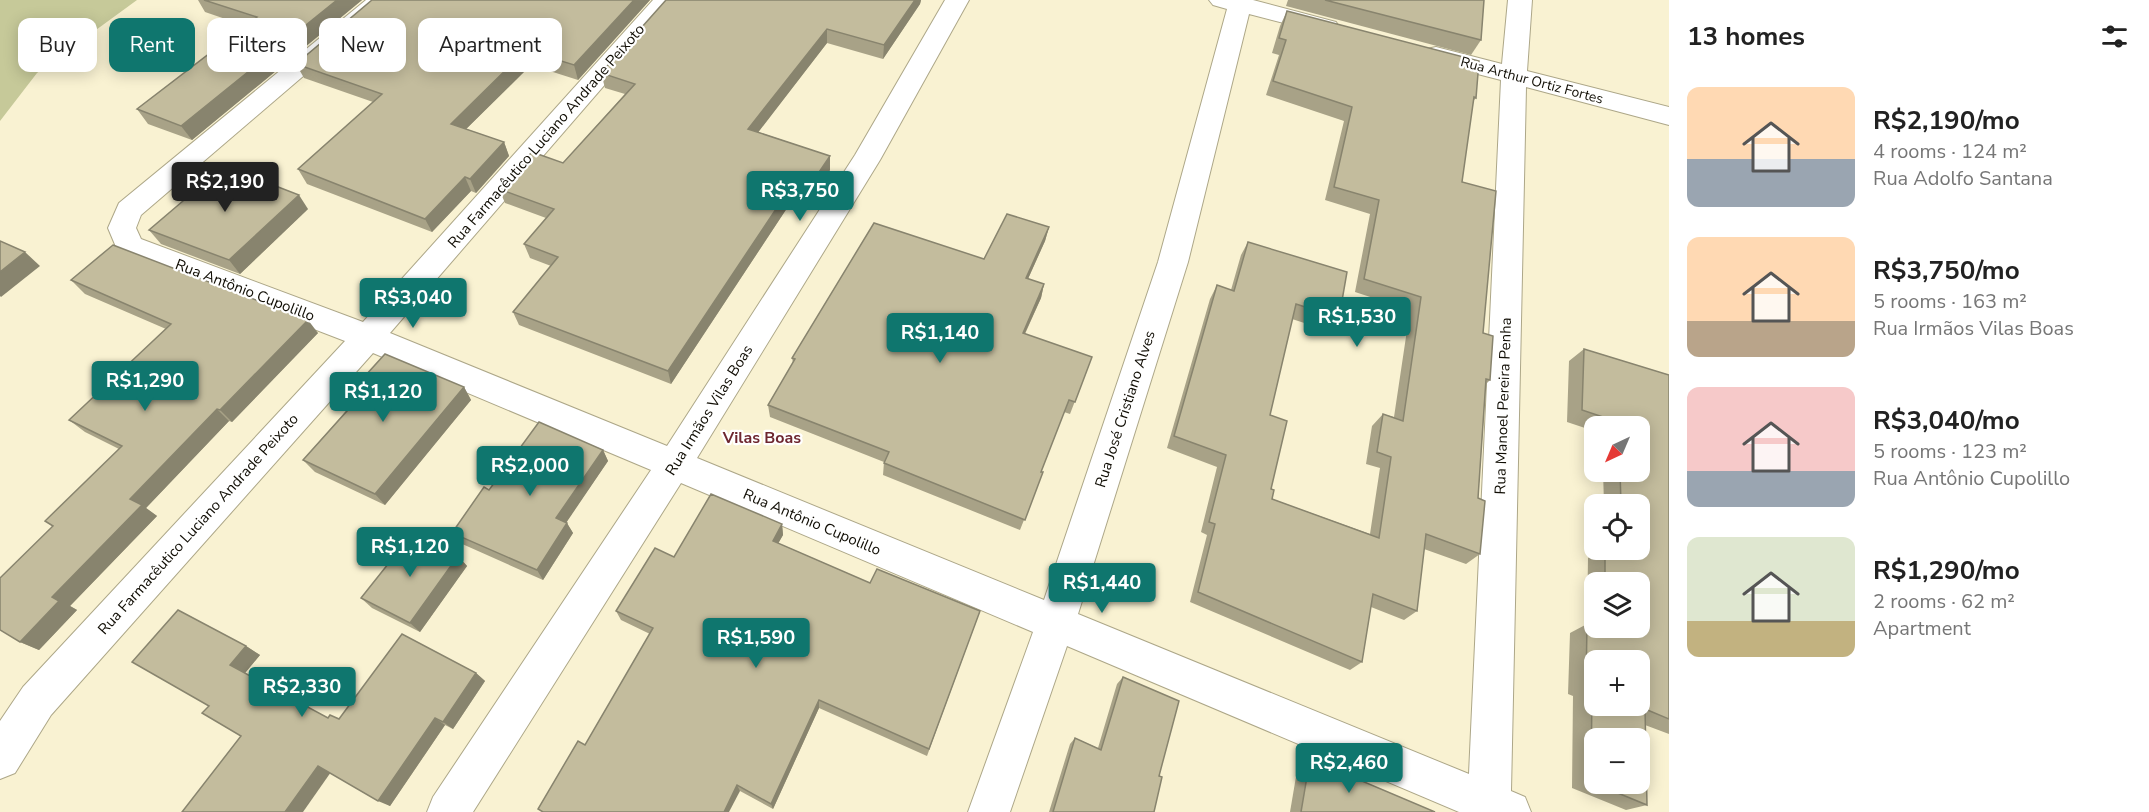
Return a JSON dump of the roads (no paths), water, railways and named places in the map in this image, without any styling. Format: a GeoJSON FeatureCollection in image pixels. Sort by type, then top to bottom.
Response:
{"type":"FeatureCollection","features":[{"type":"Feature","properties":{"kind":"street","name":"Rua Antônio Cupolillo"},"geometry":{"type":"LineString","coordinates":[[380,0],[129,210],[122,228],[129,246],[368,337],[675,463],[1496,809]]}},
{"type":"Feature","properties":{"kind":"street","name":"Rua Farmacêutico Luciano Andrade Peixoto"},"geometry":{"type":"LineString","coordinates":[[0,758],[37,701],[368,337],[666,0]]}},
{"type":"Feature","properties":{"kind":"street","name":"Rua Irmãos Vilas Boas"},"geometry":{"type":"LineString","coordinates":[[448,812],[675,463],[866,160],[957,0]]}},
{"type":"Feature","properties":{"kind":"street","name":"Rua Manoel Pereira Penha"},"geometry":{"type":"LineString","coordinates":[[1496,809],[1514,75],[1520,0]]}},
{"type":"Feature","properties":{"kind":"street"},"geometry":{"type":"LineString","coordinates":[[1234,2],[1354,34]]}},
{"type":"Feature","properties":{"kind":"street","name":"Rua José Cristiano Alves"},"geometry":{"type":"LineString","coordinates":[[989,812],[1055,625],[1173,262],[1234,2]]}},
{"type":"Feature","properties":{"kind":"street","name":"Rua Arthur Ortiz Fortes"},"geometry":{"type":"LineString","coordinates":[[1411,49],[1669,116]]}},
{"type":"Feature","properties":{"kind":"district","name":"Vilas Boas"},"geometry":{"type":"Point","coordinates":[762,437]}}]}
